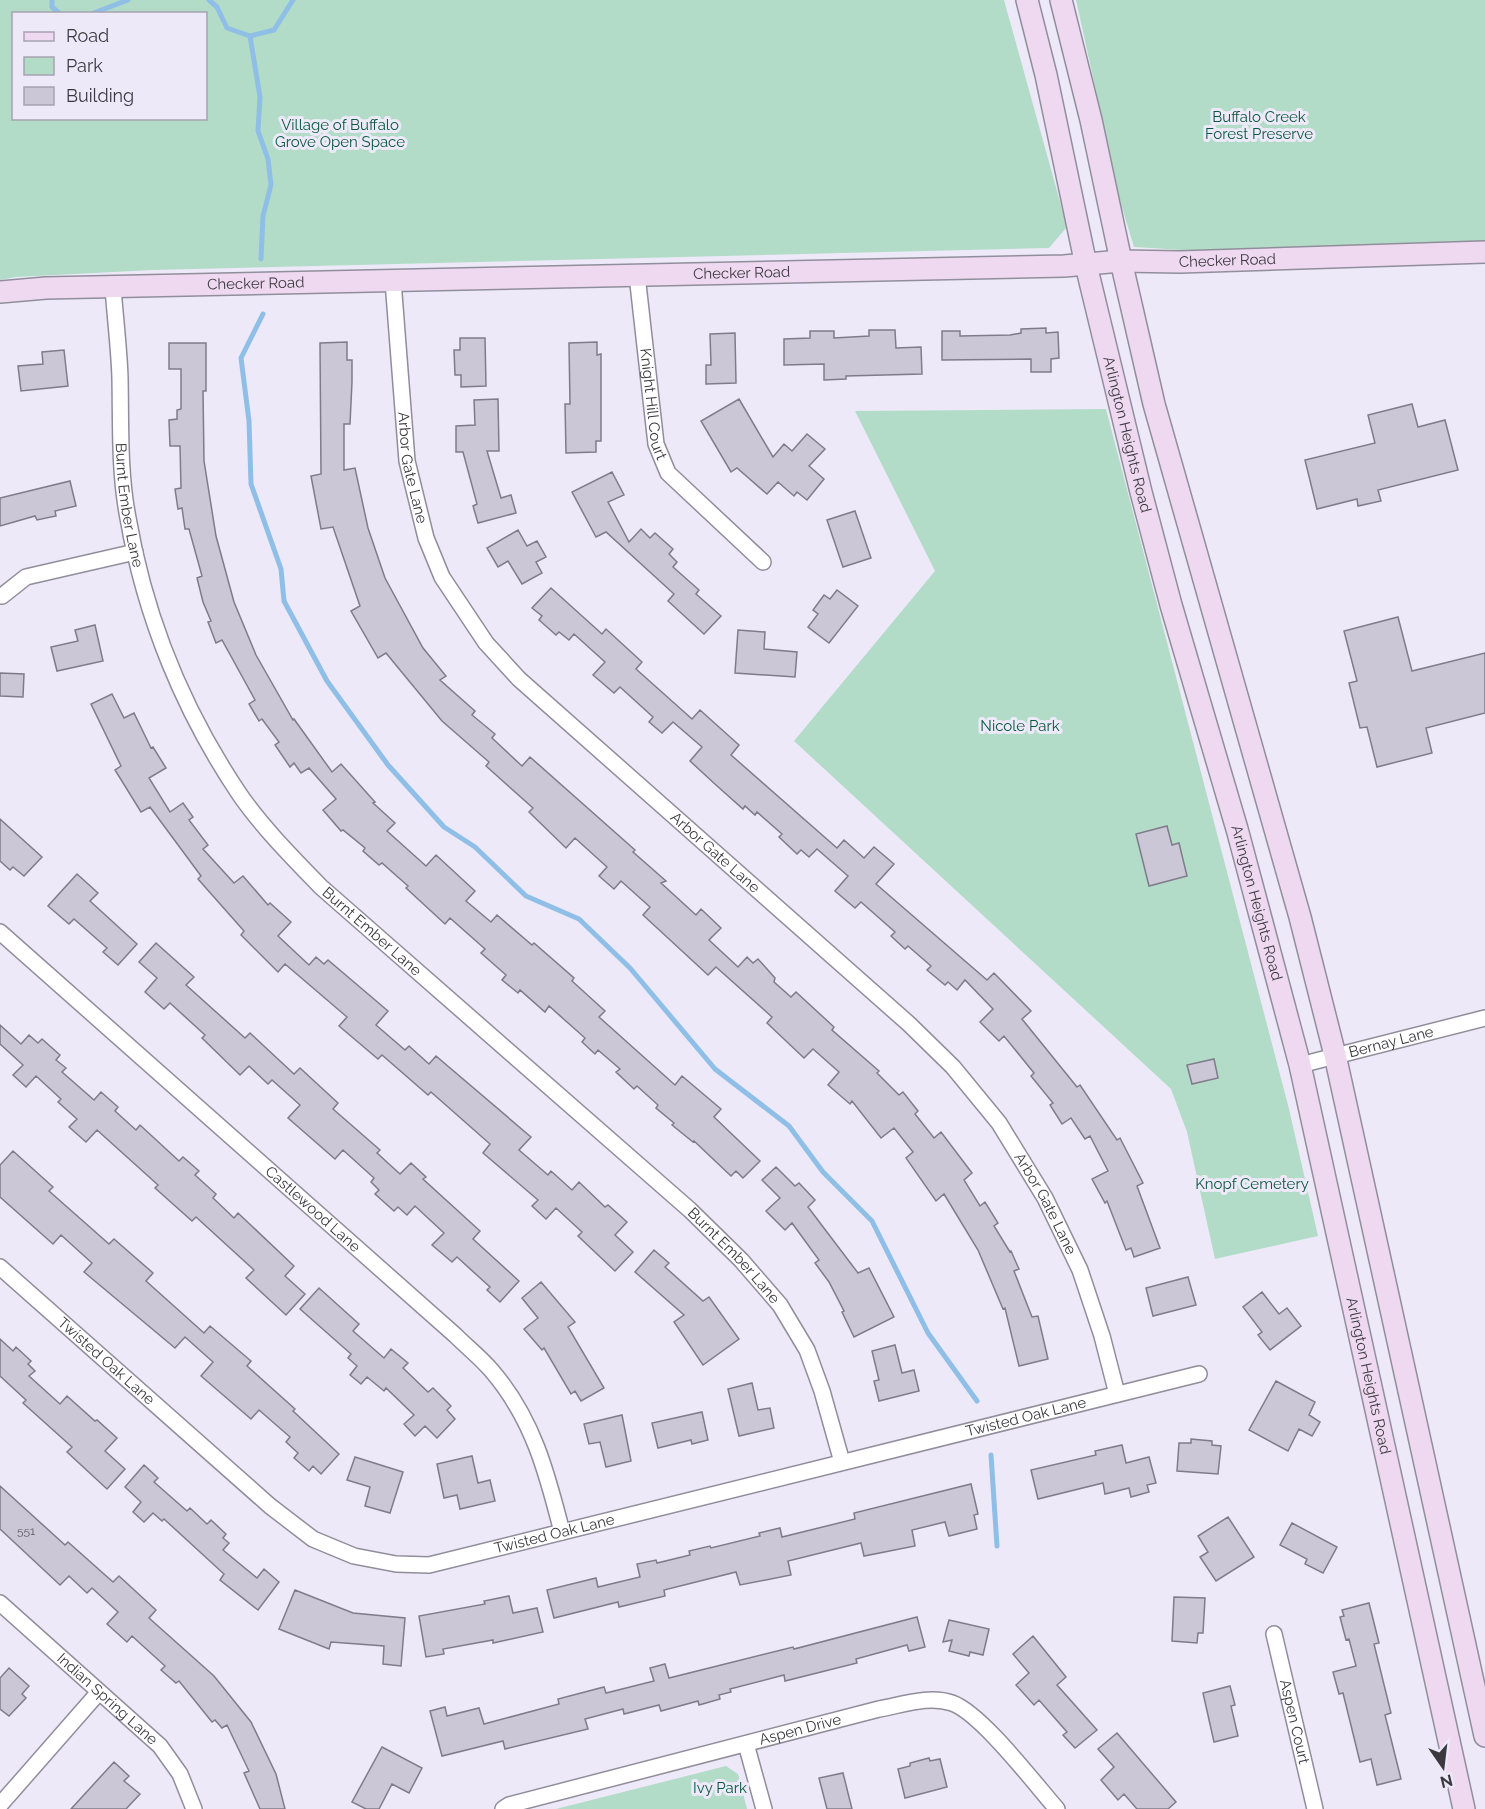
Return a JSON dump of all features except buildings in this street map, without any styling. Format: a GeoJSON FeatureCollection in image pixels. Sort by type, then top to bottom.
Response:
{"type":"FeatureCollection","features":[{"type":"Feature","properties":{"kind":"main road","name":"Arlington Heights Road"},"geometry":{"type":"LineString","coordinates":[[1027,0],[1046,75],[1086,265],[1153,537],[1196,694],[1237,829],[1300,1065],[1464,1809]]}},
{"type":"Feature","properties":{"kind":"main road"},"geometry":{"type":"LineString","coordinates":[[1061,0],[1091,120],[1154,404],[1300,917],[1335,1055],[1485,1736]]}},
{"type":"Feature","properties":{"kind":"main road","name":"Checker Road"},"geometry":{"type":"LineString","coordinates":[[0,292],[46,288],[1086,265],[1121,261],[1180,262],[1485,252]]}},
{"type":"Feature","properties":{"kind":"street","name":"Knight Hill Court"},"geometry":{"type":"LineString","coordinates":[[638,275],[656,444],[668,473],[763,562]]}},
{"type":"Feature","properties":{"kind":"street","name":"Arbor Gate Lane"},"geometry":{"type":"LineString","coordinates":[[393,281],[407,461],[426,538],[442,578],[486,643],[519,679],[909,1024],[953,1067],[980,1099],[999,1123],[1045,1198],[1080,1270],[1118,1394]]}},
{"type":"Feature","properties":{"kind":"street","name":"Burnt Ember Lane"},"geometry":{"type":"LineString","coordinates":[[113,287],[120,375],[122,469],[128,518],[144,590],[171,669],[204,734],[241,796],[278,841],[321,887],[690,1210],[741,1260],[780,1305],[807,1350],[822,1391],[842,1462]]}},
{"type":"Feature","properties":{"kind":"street"},"geometry":{"type":"LineString","coordinates":[[2,596],[26,577],[135,552]]}},
{"type":"Feature","properties":{"kind":"street","name":"Castlewood Lane"},"geometry":{"type":"LineString","coordinates":[[0,933],[447,1327],[492,1371],[530,1429],[547,1471],[562,1532]]}},
{"type":"Feature","properties":{"kind":"street","name":"Bernay Lane"},"geometry":{"type":"LineString","coordinates":[[1300,1065],[1485,1018]]}},
{"type":"Feature","properties":{"kind":"street","name":"Twisted Oak Lane"},"geometry":{"type":"LineString","coordinates":[[0,1267],[270,1506],[313,1539],[354,1556],[396,1564],[429,1566],[1199,1374]]}},
{"type":"Feature","properties":{"kind":"street","name":"Indian Spring Lane"},"geometry":{"type":"LineString","coordinates":[[0,1603],[160,1746],[180,1774],[194,1809]]}},
{"type":"Feature","properties":{"kind":"street","name":"Aspen Court"},"geometry":{"type":"LineString","coordinates":[[1274,1634],[1315,1809]]}},
{"type":"Feature","properties":{"kind":"street"},"geometry":{"type":"LineString","coordinates":[[0,1805],[99,1692]]}},
{"type":"Feature","properties":{"kind":"street","name":"Aspen Drive"},"geometry":{"type":"LineString","coordinates":[[503,1809],[509,1805],[879,1709],[925,1700],[952,1703],[972,1715],[1057,1809]]}},
{"type":"Feature","properties":{"kind":"street"},"geometry":{"type":"LineString","coordinates":[[746,1744],[764,1809]]}},
{"type":"Feature","properties":{"kind":"green space","name":"Village of Buffalo Grove Open Space"},"geometry":{"type":"Polygon","coordinates":[[[0,0],[1004,0],[1067,227],[1049,248],[153,270],[16,277],[0,280],[0,0]]]}},
{"type":"Feature","properties":{"kind":"green space","name":"Buffalo Creek Forest Preserve"},"geometry":{"type":"Polygon","coordinates":[[[1076,0],[1485,0],[1485,244],[1231,253],[1134,247],[1121,204],[1076,0]]]}},
{"type":"Feature","properties":{"kind":"green space","name":"Nicole Park"},"geometry":{"type":"Polygon","coordinates":[[[1106,409],[1289,1109],[1318,1236],[1215,1259],[1187,1132],[1171,1089],[794,741],[935,571],[855,411],[1106,409]]]}},
{"type":"Feature","properties":{"kind":"green space","name":"Ivy Park"},"geometry":{"type":"Polygon","coordinates":[[[726,1766],[738,1774],[747,1809],[556,1809],[726,1766]]]}},
{"type":"Feature","properties":{"kind":"waterway"},"geometry":{"type":"LineString","coordinates":[[52,0],[52,7],[58,12]]}},
{"type":"Feature","properties":{"kind":"waterway"},"geometry":{"type":"LineString","coordinates":[[96,12],[128,0]]}},
{"type":"Feature","properties":{"kind":"waterway"},"geometry":{"type":"LineString","coordinates":[[209,0],[217,7],[227,28],[250,36],[274,30],[293,0]]}},
{"type":"Feature","properties":{"kind":"waterway"},"geometry":{"type":"LineString","coordinates":[[250,36],[260,97],[258,131],[268,159],[271,185],[263,216],[261,259]]}},
{"type":"Feature","properties":{"kind":"waterway"},"geometry":{"type":"LineString","coordinates":[[263,314],[241,358],[249,421],[251,484],[281,569],[284,601],[327,681],[388,765],[444,827],[475,847],[526,896],[579,919],[630,968],[715,1069],[789,1126],[823,1172],[872,1221],[928,1333],[977,1401]]}},
{"type":"Feature","properties":{"kind":"waterway"},"geometry":{"type":"LineString","coordinates":[[991,1455],[997,1546]]}},
{"type":"Feature","properties":{"kind":"park label","name":"Knopf Cemetery"},"geometry":{"type":"Point","coordinates":[1252,1184]}}]}
